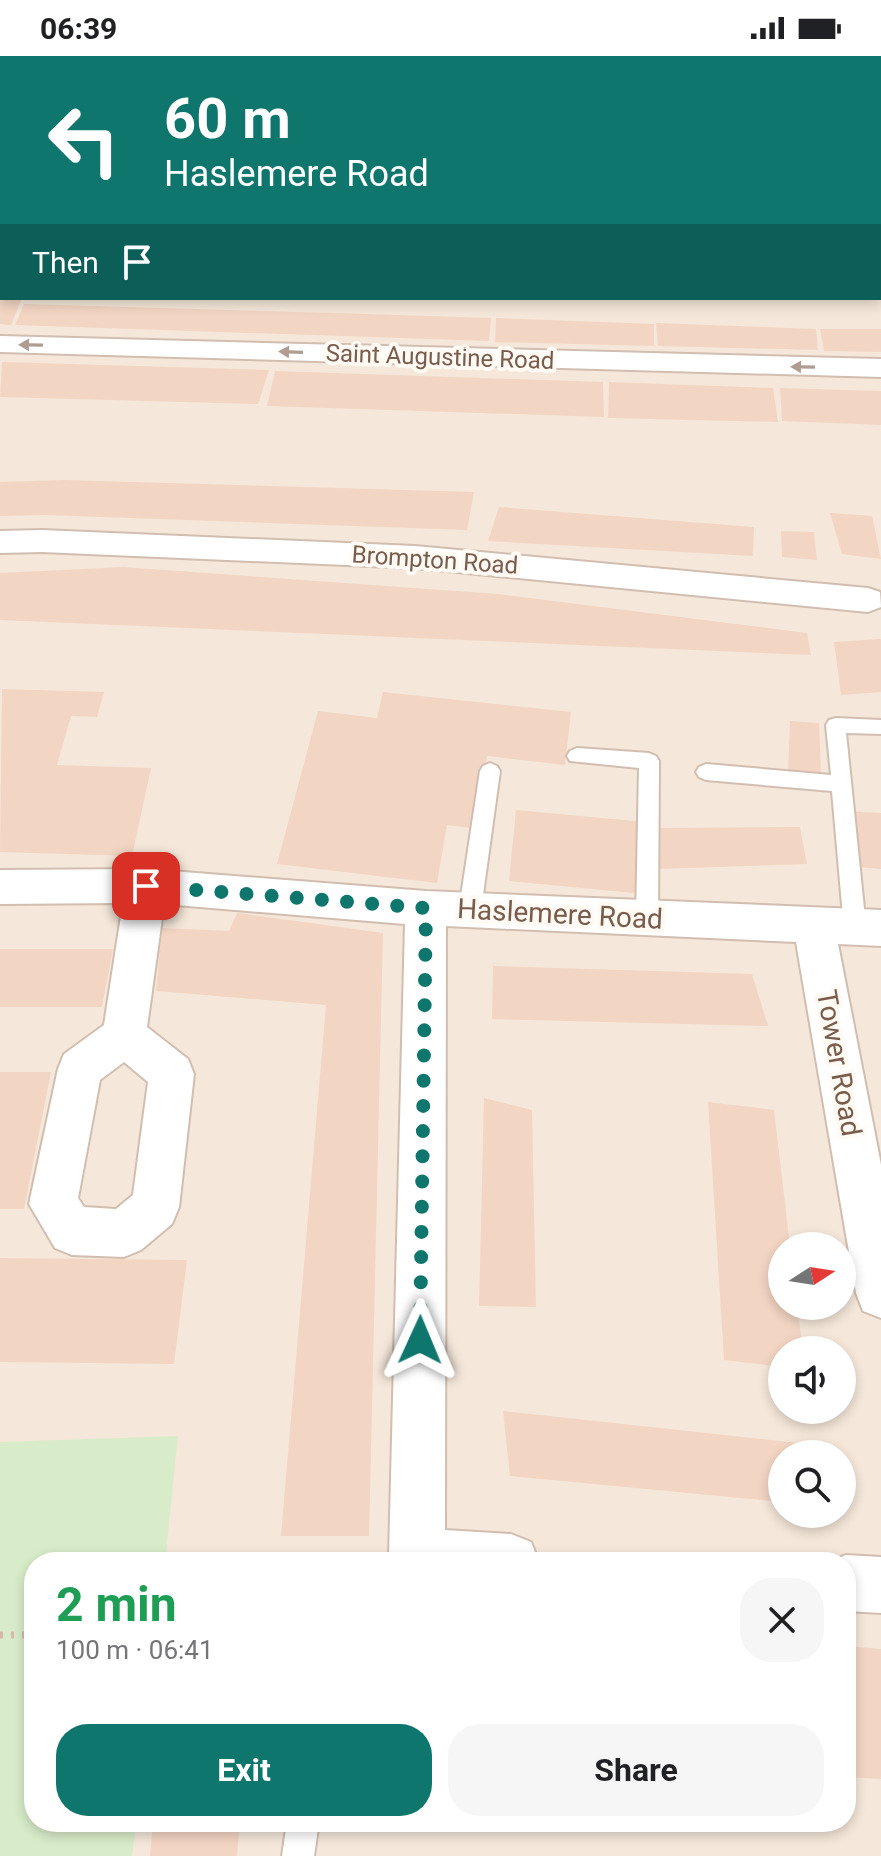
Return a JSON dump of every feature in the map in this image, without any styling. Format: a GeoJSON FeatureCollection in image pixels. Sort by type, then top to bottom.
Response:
{"type":"FeatureCollection","features":[{"type":"Feature","properties":{"kind":"street","name":"Saint Augustine Road"},"geometry":{"type":"LineString","coordinates":[[0,344],[881,368]]}},
{"type":"Feature","properties":{"kind":"street","name":"Brompton Road"},"geometry":{"type":"LineString","coordinates":[[0,542],[42,541],[415,557],[868,600]]}},
{"type":"Feature","properties":{"kind":"street","name":"Haslemere Road"},"geometry":{"type":"LineString","coordinates":[[0,887],[146,886],[448,908],[850,927]]}},
{"type":"Feature","properties":{"kind":"street"},"geometry":{"type":"LineString","coordinates":[[124,1035],[146,886]]}},
{"type":"Feature","properties":{"kind":"street"},"geometry":{"type":"LineString","coordinates":[[415,1552],[448,908]]}},
{"type":"Feature","properties":{"kind":"street","name":"Tower Road"},"geometry":{"type":"LineString","coordinates":[[850,927],[881,1293]]}},
{"type":"Feature","properties":{"kind":"street"},"geometry":{"type":"LineString","coordinates":[[856,1584],[881,1585]]}},
{"type":"Feature","properties":{"kind":"lane"},"geometry":{"type":"LineString","coordinates":[[850,927],[836,725],[881,727]]}},
{"type":"Feature","properties":{"kind":"lane"},"geometry":{"type":"LineString","coordinates":[[577,756],[649,761],[647,919]]}},
{"type":"Feature","properties":{"kind":"lane"},"geometry":{"type":"LineString","coordinates":[[448,908],[490,771]]}},
{"type":"Feature","properties":{"kind":"lane"},"geometry":{"type":"LineString","coordinates":[[706,772],[842,784]]}},
{"type":"Feature","properties":{"kind":"lane"},"geometry":{"type":"LineString","coordinates":[[298,1856],[302,1832]]}},
{"type":"Feature","properties":{"kind":"path"},"geometry":{"type":"LineString","coordinates":[[0,1635],[24,1635]]}},
{"type":"Feature","properties":{"kind":"shaded area"},"geometry":{"type":"Polygon","coordinates":[[[0,300],[881,300],[881,1856],[0,1856],[0,300]]]}},
{"type":"Feature","properties":{"kind":"green space"},"geometry":{"type":"Polygon","coordinates":[[[178,1436],[166,1552],[24,1552],[24,1832],[135,1832],[132,1856],[0,1856],[0,1442],[178,1436]]]}},
{"type":"Feature","properties":{"kind":"building"},"geometry":{"type":"Polygon","coordinates":[[[0,300],[21,300],[11,325],[0,324],[0,300]]]}},
{"type":"Feature","properties":{"kind":"building"},"geometry":{"type":"Polygon","coordinates":[[[24,304],[491,318],[489,341],[15,325],[24,304]]]}},
{"type":"Feature","properties":{"kind":"building"},"geometry":{"type":"Polygon","coordinates":[[[496,318],[654,324],[654,346],[495,342],[496,318]]]}},
{"type":"Feature","properties":{"kind":"building"},"geometry":{"type":"Polygon","coordinates":[[[656,323],[816,329],[818,350],[658,346],[656,323]]]}},
{"type":"Feature","properties":{"kind":"building"},"geometry":{"type":"Polygon","coordinates":[[[820,329],[881,329],[881,352],[824,351],[820,329]]]}},
{"type":"Feature","properties":{"kind":"building"},"geometry":{"type":"Polygon","coordinates":[[[2,362],[269,370],[258,404],[0,397],[2,362]]]}},
{"type":"Feature","properties":{"kind":"building"},"geometry":{"type":"Polygon","coordinates":[[[275,371],[603,382],[604,417],[267,406],[275,371]]]}},
{"type":"Feature","properties":{"kind":"building"},"geometry":{"type":"Polygon","coordinates":[[[609,382],[773,388],[778,422],[608,418],[609,382]]]}},
{"type":"Feature","properties":{"kind":"building"},"geometry":{"type":"Polygon","coordinates":[[[780,388],[881,391],[881,425],[782,421],[780,388]]]}},
{"type":"Feature","properties":{"kind":"building"},"geometry":{"type":"Polygon","coordinates":[[[64,480],[474,492],[467,530],[0,516],[0,482],[64,480]]]}},
{"type":"Feature","properties":{"kind":"building"},"geometry":{"type":"Polygon","coordinates":[[[499,507],[754,527],[753,556],[488,541],[499,507]]]}},
{"type":"Feature","properties":{"kind":"building"},"geometry":{"type":"Polygon","coordinates":[[[830,513],[872,516],[881,559],[842,554],[830,513]]]}},
{"type":"Feature","properties":{"kind":"building"},"geometry":{"type":"Polygon","coordinates":[[[781,531],[814,532],[817,560],[782,557],[781,531]]]}},
{"type":"Feature","properties":{"kind":"building"},"geometry":{"type":"Polygon","coordinates":[[[123,567],[498,594],[807,633],[811,655],[0,620],[0,573],[123,567]]]}},
{"type":"Feature","properties":{"kind":"building"},"geometry":{"type":"Polygon","coordinates":[[[881,639],[881,692],[841,695],[834,642],[881,639]]]}},
{"type":"Feature","properties":{"kind":"building"},"geometry":{"type":"Polygon","coordinates":[[[2,689],[104,692],[97,717],[71,716],[57,765],[151,768],[132,856],[0,852],[2,689]]]}},
{"type":"Feature","properties":{"kind":"building"},"geometry":{"type":"Polygon","coordinates":[[[383,692],[571,712],[565,765],[487,756],[477,829],[447,825],[437,883],[277,864],[318,711],[377,718],[383,692]]]}},
{"type":"Feature","properties":{"kind":"building"},"geometry":{"type":"Polygon","coordinates":[[[790,721],[819,723],[821,772],[788,773],[790,721]]]}},
{"type":"Feature","properties":{"kind":"building"},"geometry":{"type":"Polygon","coordinates":[[[516,810],[645,822],[644,894],[509,881],[516,810]]]}},
{"type":"Feature","properties":{"kind":"building"},"geometry":{"type":"Polygon","coordinates":[[[845,811],[881,813],[881,869],[858,867],[845,811]]]}},
{"type":"Feature","properties":{"kind":"building"},"geometry":{"type":"Polygon","coordinates":[[[800,827],[807,864],[658,869],[657,828],[800,827]]]}},
{"type":"Feature","properties":{"kind":"building"},"geometry":{"type":"Polygon","coordinates":[[[237,913],[383,933],[369,1536],[281,1536],[326,1005],[156,991],[162,928],[229,931],[237,913]]]}},
{"type":"Feature","properties":{"kind":"building"},"geometry":{"type":"Polygon","coordinates":[[[0,949],[113,949],[102,1007],[0,1007],[0,949]]]}},
{"type":"Feature","properties":{"kind":"building"},"geometry":{"type":"Polygon","coordinates":[[[493,966],[752,974],[768,1026],[492,1019],[493,966]]]}},
{"type":"Feature","properties":{"kind":"building"},"geometry":{"type":"Polygon","coordinates":[[[0,1072],[51,1072],[24,1209],[0,1209],[0,1072]]]}},
{"type":"Feature","properties":{"kind":"building"},"geometry":{"type":"Polygon","coordinates":[[[484,1098],[532,1110],[536,1307],[479,1306],[484,1098]]]}},
{"type":"Feature","properties":{"kind":"building"},"geometry":{"type":"Polygon","coordinates":[[[708,1102],[774,1110],[788,1232],[768,1232],[768,1320],[799,1320],[801,1336],[768,1336],[768,1365],[724,1360],[708,1102]]]}},
{"type":"Feature","properties":{"kind":"building"},"geometry":{"type":"Polygon","coordinates":[[[0,1258],[187,1260],[174,1364],[0,1362],[0,1258]]]}},
{"type":"Feature","properties":{"kind":"building"},"geometry":{"type":"Polygon","coordinates":[[[503,1411],[771,1440],[768,1440],[768,1501],[510,1476],[503,1411]]]}},
{"type":"Feature","properties":{"kind":"building"},"geometry":{"type":"Polygon","coordinates":[[[856,1647],[881,1649],[881,1779],[856,1778],[856,1647]]]}},
{"type":"Feature","properties":{"kind":"building"},"geometry":{"type":"Polygon","coordinates":[[[152,1832],[239,1832],[237,1856],[150,1856],[152,1832]]]}},
{"type":"Feature","properties":{"kind":"route"},"geometry":{"type":"LineString","coordinates":[[146,886],[426,908],[420,1340]]}}]}
